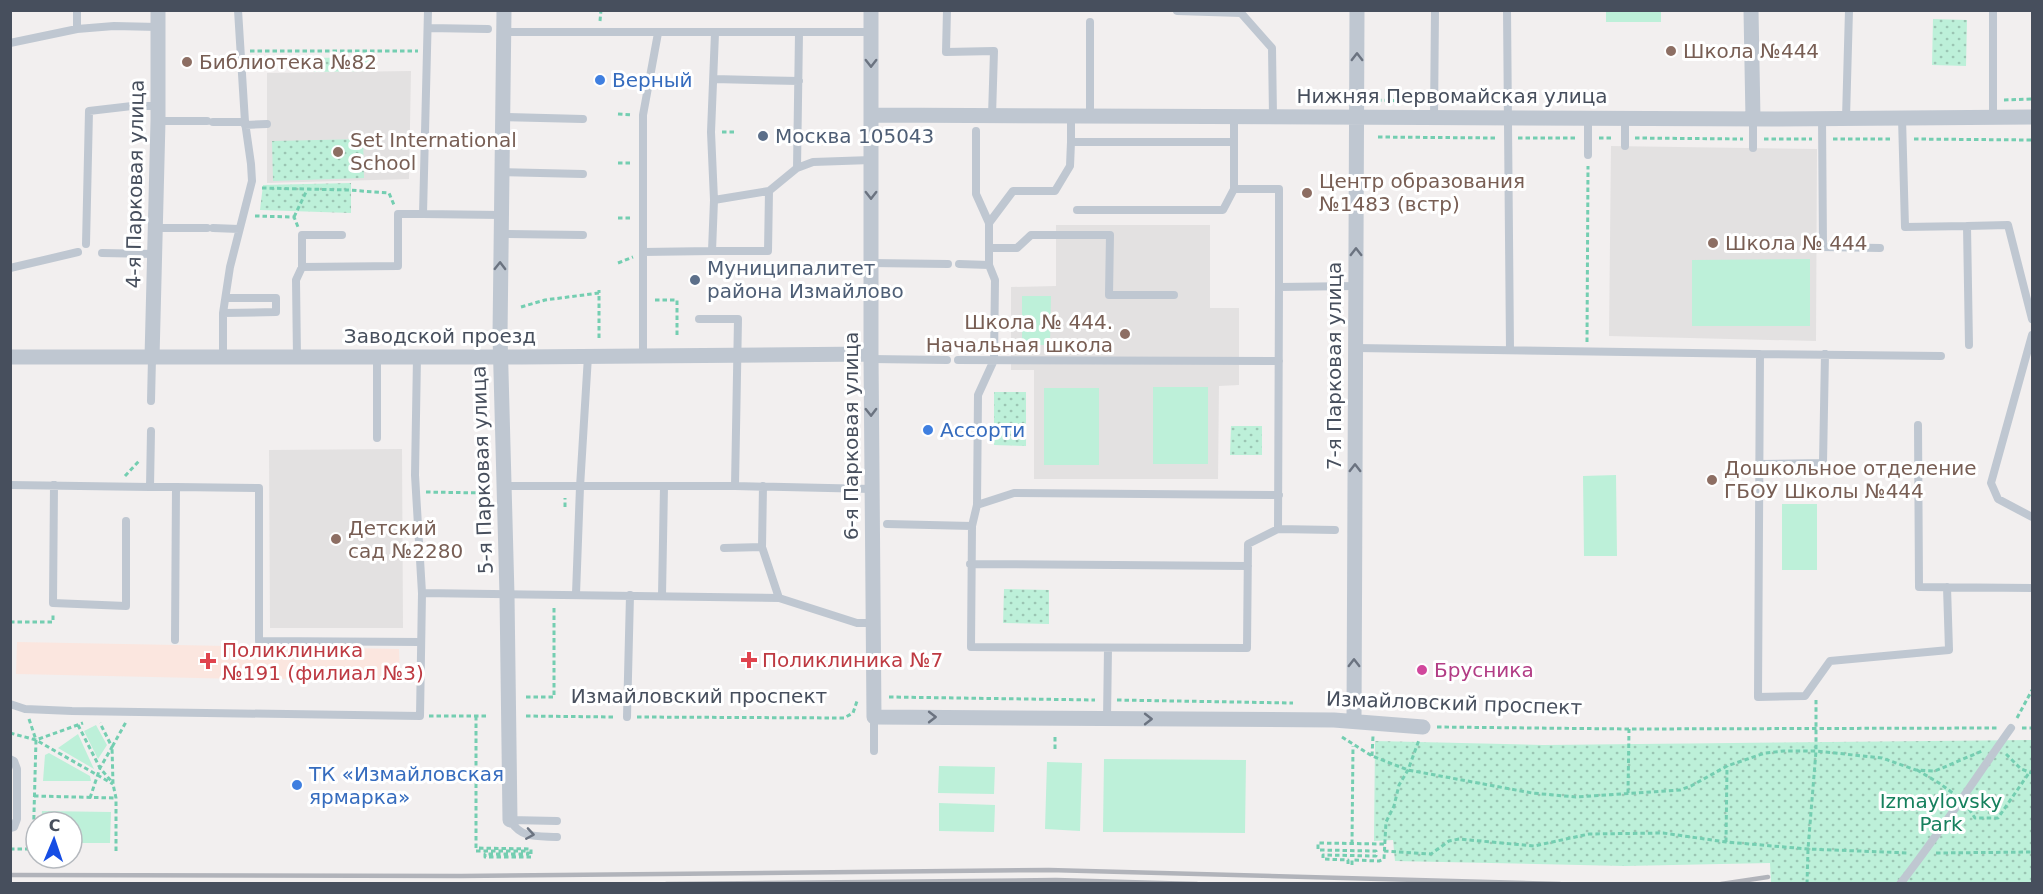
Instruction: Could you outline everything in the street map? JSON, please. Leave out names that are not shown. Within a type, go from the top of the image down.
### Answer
[{"type":"street","name":"4-я Парковая улица","points":[[152,358],[158,10]]},
{"type":"street","name":"5-я Парковая улица","points":[[504,10],[500,357],[507,595],[510,820]]},
{"type":"street","name":"6-я Парковая улица","points":[[871,10],[874,717]]},
{"type":"street","name":"7-я Парковая улица","points":[[1354,721],[1357,10]]},
{"type":"street","points":[[1751,10],[1753,119]]},
{"type":"street","name":"Нижняя Первомайская улица","points":[[871,115],[1753,119],[2032,117]]},
{"type":"street","name":"Заводской проезд","points":[[10,357],[871,356]]},
{"type":"street","name":"Измайловский проспект","points":[[874,717],[1354,721],[1423,727]]},
{"type":"lane","points":[[77,10],[77,29]]},
{"type":"lane","points":[[223,358],[223,313],[230,267],[251,185],[238,10]]},
{"type":"lane","points":[[423,214],[428,10]]},
{"type":"lane","points":[[947,10],[946,52],[994,51],[992,116]]},
{"type":"lane","points":[[1434,118],[1435,10]]},
{"type":"lane","points":[[1507,10],[1510,350]]},
{"type":"lane","points":[[1846,118],[1849,10]]},
{"type":"lane","points":[[1993,10],[1993,117]]},
{"type":"lane","points":[[1177,11],[1241,13],[1272,48],[1273,116]]},
{"type":"lane","points":[[1089,116],[1090,22]]},
{"type":"lane","points":[[10,43],[77,29],[114,26],[158,27]]},
{"type":"lane","points":[[428,28],[488,29]]},
{"type":"lane","points":[[504,32],[871,32]]},
{"type":"lane","points":[[644,356],[643,115],[658,33]]},
{"type":"lane","points":[[712,251],[714,200],[711,132],[715,33]]},
{"type":"lane","points":[[797,168],[799,33]]},
{"type":"lane","points":[[714,80],[799,81]]},
{"type":"lane","points":[[86,244],[89,111],[132,106],[158,114],[210,121],[267,124]]},
{"type":"lane","points":[[989,223],[1013,191],[1055,191],[1071,166],[1071,116]]},
{"type":"lane","points":[[1077,210],[1223,210],[1234,189],[1234,116]]},
{"type":"lane","points":[[503,117],[583,119]]},
{"type":"lane","points":[[1588,118],[1588,155]]},
{"type":"lane","points":[[1625,118],[1625,142]]},
{"type":"lane","points":[[1822,118],[1823,247],[1880,248]]},
{"type":"lane","points":[[1902,118],[1905,227],[2008,225],[2032,319]]},
{"type":"lane","points":[[1753,119],[1754,148]]},
{"type":"lane","points":[[976,131],[976,194],[989,223],[988,265],[995,280],[994,360],[978,395],[977,505],[972,526],[970,564],[971,647],[1246,648],[1248,544],[1278,529],[1335,530]]},
{"type":"lane","points":[[1071,142],[1234,142]]},
{"type":"lane","points":[[714,200],[769,191],[797,168],[813,162],[871,160]]},
{"type":"lane","points":[[502,172],[583,174]]},
{"type":"lane","points":[[1234,189],[1279,189],[1278,529]]},
{"type":"lane","points":[[643,252],[768,251],[769,191]]},
{"type":"lane","points":[[302,267],[398,266],[398,214],[501,214]]},
{"type":"lane","points":[[1967,226],[1969,345]]},
{"type":"lane","points":[[155,228],[239,229]]},
{"type":"lane","points":[[501,234],[584,235]]},
{"type":"lane","points":[[297,358],[296,280],[302,267],[302,235],[342,235]]},
{"type":"lane","points":[[989,248],[1017,248],[1031,235],[1110,236],[1109,295],[1174,296]]},
{"type":"lane","points":[[10,268],[78,252]]},
{"type":"lane","points":[[102,253],[155,254]]},
{"type":"lane","points":[[871,263],[948,264]]},
{"type":"lane","points":[[959,264],[988,265]]},
{"type":"lane","points":[[1279,287],[1356,286]]},
{"type":"lane","points":[[223,313],[276,312],[276,298],[226,298]]},
{"type":"lane","points":[[699,319],[738,319],[735,486]]},
{"type":"lane","points":[[2032,335],[1991,483],[1998,499],[2032,517]]},
{"type":"lane","points":[[1356,348],[1941,356]]},
{"type":"lane","points":[[1760,354],[1758,697],[1805,696],[1830,661],[1949,650],[1947,587]]},
{"type":"lane","points":[[1760,464],[1823,464],[1825,354]]},
{"type":"lane","points":[[576,594],[588,356]]},
{"type":"lane","points":[[871,356],[947,360]]},
{"type":"lane","points":[[377,357],[377,438]]},
{"type":"lane","points":[[10,704],[25,709],[132,713],[420,716],[422,593],[416,492],[417,357]]},
{"type":"lane","points":[[151,401],[152,358]]},
{"type":"lane","points":[[958,360],[1279,361]]},
{"type":"lane","points":[[1918,425],[1919,587],[2032,588]]},
{"type":"lane","points":[[150,487],[151,430]]},
{"type":"lane","points":[[10,485],[259,488],[260,641],[420,642]]},
{"type":"lane","points":[[54,485],[53,603],[126,606],[126,521]]},
{"type":"lane","points":[[504,486],[763,486],[872,489]]},
{"type":"lane","points":[[662,596],[664,486]]},
{"type":"lane","points":[[763,486],[762,547],[779,598]]},
{"type":"lane","points":[[175,640],[176,487]]},
{"type":"lane","points":[[547,487],[547,497]]},
{"type":"lane","points":[[977,505],[1014,494],[1279,495]]},
{"type":"lane","points":[[888,524],[972,526]]},
{"type":"lane","points":[[724,548],[762,547]]},
{"type":"lane","points":[[970,564],[1248,566]]},
{"type":"lane","points":[[422,593],[779,598],[857,623],[873,623]]},
{"type":"lane","points":[[627,717],[630,596]]},
{"type":"lane","points":[[1107,719],[1108,648]]},
{"type":"lane","points":[[874,717],[874,751]]},
{"type":"lane","points":[[1900,884],[1924,854],[2011,728]]},
{"type":"lane","points":[[10,759],[14,761],[17,769],[17,819],[14,827],[10,828]]},
{"type":"lane","points":[[557,821],[510,820],[514,828],[526,836],[557,837]]},
{"type":"path","points":[[240,51],[427,51]]},
{"type":"path","points":[[1377,137],[1588,138],[1625,142],[1753,139],[2032,140]]},
{"type":"path","points":[[1587,351],[1588,155]]},
{"type":"path","points":[[251,185],[265,189],[389,193],[398,214]]},
{"type":"path","points":[[302,235],[294,217],[307,190]]},
{"type":"path","points":[[244,216],[294,217]]},
{"type":"path","points":[[521,307],[545,300],[599,292],[599,338]]},
{"type":"path","points":[[643,300],[677,300],[677,337]]},
{"type":"path","points":[[115,486],[150,449]]},
{"type":"path","points":[[416,492],[484,493]]},
{"type":"path","points":[[526,697],[554,697],[554,594]]},
{"type":"path","points":[[10,622],[53,622],[53,603]]},
{"type":"path","points":[[1807,884],[1816,751],[1817,680]]},
{"type":"path","points":[[2011,728],[2032,690]]},
{"type":"path","name":"Измайловский проспект","points":[[526,716],[844,718],[853,713],[857,707],[858,696]]},
{"type":"path","points":[[10,849],[33,849],[36,740],[25,709]]},
{"type":"path","points":[[90,798],[100,768],[132,713]]},
{"type":"path","points":[[420,716],[487,716]]},
{"type":"path","points":[[476,716],[476,848],[476,851],[528,851],[528,854],[484,854],[484,857],[531,857],[531,849],[476,848]]},
{"type":"path","points":[[97,717],[112,747],[113,784],[116,798],[116,851]]},
{"type":"path","points":[[36,740],[87,721]]},
{"type":"path","points":[[78,725],[100,768],[113,784]]},
{"type":"path","points":[[1384,844],[1318,843],[1318,850],[1376,851],[1376,856],[1323,855],[1323,859],[1348,860],[1350,864],[1352,860],[1379,861],[1384,859],[1386,822],[1394,807],[1399,785],[1408,770],[1423,727]]},
{"type":"path","name":"Измайловский проспект","points":[[1423,727],[2032,728]]},
{"type":"path","points":[[1628,793],[1629,729]]},
{"type":"path","points":[[1335,732],[1353,746],[1408,770],[1532,793],[1576,797],[1680,790],[1727,766],[1765,753],[1816,751],[1882,758],[1916,770],[1935,771],[1979,750],[1995,751],[2008,754],[2021,769],[2031,773],[1998,818]]},
{"type":"path","points":[[10,733],[36,740],[113,784]]},
{"type":"path","points":[[1054,749],[1055,735]]},
{"type":"path","points":[[1352,843],[1353,746]]},
{"type":"path","points":[[1726,842],[1727,766]]},
{"type":"path","points":[[34,796],[116,798]]},
{"type":"path","points":[[1384,851],[1431,854],[1449,841],[1459,839],[1534,846],[1589,834],[1663,833],[1726,842],[1808,849],[1924,854],[2032,852]]},
{"type":"shaded area","name":"Set International School","points":[[411,71],[409,179],[267,183],[267,73]]},
{"type":"shaded area","name":"Школа № 444","points":[[1611,146],[1817,149],[1816,341],[1609,336]]},
{"type":"shaded area","name":"Школа № 444. Начальная школа","points":[[1056,225],[1210,225],[1210,308],[1239,308],[1239,385],[1219,386],[1218,479],[1034,479],[1034,370],[1011,370],[1011,287],[1056,286]]},
{"type":"shaded area","name":"Детский сад №2280","points":[[402,449],[403,628],[270,628],[269,450]]},
{"type":"shaded area","name":"Поликлиника №191 (филиал №3)","points":[[17,642],[399,649],[400,680],[16,674]]},
{"type":"green space","points":[[1606,11],[1661,11],[1661,22],[1606,22]]},
{"type":"green space","points":[[1933,19],[1967,20],[1966,66],[1932,65]]},
{"type":"green space","points":[[369,57],[369,71],[314,72],[314,58]]},
{"type":"green space","points":[[363,139],[364,178],[273,181],[272,141]]},
{"type":"green space","points":[[351,183],[351,213],[260,210],[263,185]]},
{"type":"green space","points":[[1810,259],[1810,326],[1692,326],[1692,260]]},
{"type":"green space","points":[[1022,296],[1051,296],[1050,345],[1022,345]]},
{"type":"green space","points":[[1153,387],[1208,387],[1208,464],[1153,464]]},
{"type":"green space","points":[[1044,388],[1099,388],[1099,465],[1044,465]]},
{"type":"green space","points":[[994,392],[1026,392],[1026,446],[994,445]]},
{"type":"green space","points":[[1231,426],[1262,426],[1262,455],[1230,455]]},
{"type":"green space","points":[[1616,475],[1617,556],[1584,556],[1583,476]]},
{"type":"green space","points":[[1782,504],[1817,504],[1817,570],[1782,570]]},
{"type":"green space","points":[[1004,589],[1049,590],[1049,624],[1003,623]]},
{"type":"green space","points":[[96,725],[107,745],[98,759],[84,731]]},
{"type":"green space","points":[[78,734],[94,769],[58,748]]},
{"type":"green space","name":"Izmaylovsky Park","points":[[2032,740],[2032,883],[1771,883],[1770,863],[1625,866],[1395,861],[1393,840],[1374,841],[1375,741],[1543,745]]},
{"type":"green space","points":[[49,753],[90,776],[91,781],[43,781],[45,755]]},
{"type":"green space","points":[[1104,759],[1246,760],[1245,833],[1103,832]]},
{"type":"green space","points":[[1047,762],[1082,763],[1080,831],[1045,829]]},
{"type":"green space","points":[[939,766],[995,767],[994,794],[938,793]]},
{"type":"green space","points":[[939,803],[995,805],[994,832],[939,831]]},
{"type":"green space","points":[[84,812],[111,812],[110,843],[84,843]]},
{"type":"railway","points":[[10,875],[461,876],[1049,870],[1560,884]]},
{"type":"railway","points":[[1721,884],[1768,877]]},
{"type":"railway","points":[[666,884],[1056,880],[1197,884]]},
{"type":"place","name":"Школа №444","points":[[1671,51]]},
{"type":"place","name":"Библиотека №82","points":[[187,62]]},
{"type":"place","name":"Верный","points":[[600,80]]},
{"type":"place","name":"Москва 105043","points":[[763,136]]},
{"type":"place","name":"Set International School","points":[[338,152]]},
{"type":"place","name":"Центр образования №1483 (встр)","points":[[1307,193]]},
{"type":"place","name":"Школа № 444","points":[[1713,243]]},
{"type":"place","name":"Муниципалитет района Измайлово","points":[[695,280]]},
{"type":"place","name":"Школа № 444. Начальная школа","points":[[1125,334]]},
{"type":"place","name":"Ассорти","points":[[928,430]]},
{"type":"place","name":"Дошкольное отделение ГБОУ Школы №444","points":[[1712,480]]},
{"type":"place","name":"Детский сад №2280","points":[[336,539]]},
{"type":"place","name":"Поликлиника №7","points":[[749,660]]},
{"type":"place","name":"Поликлиника №191 (филиал №3)","points":[[208,661]]},
{"type":"place","name":"Брусника","points":[[1422,670]]},
{"type":"place","name":"ТК «Измайловская ярмарка»","points":[[297,785]]}]
